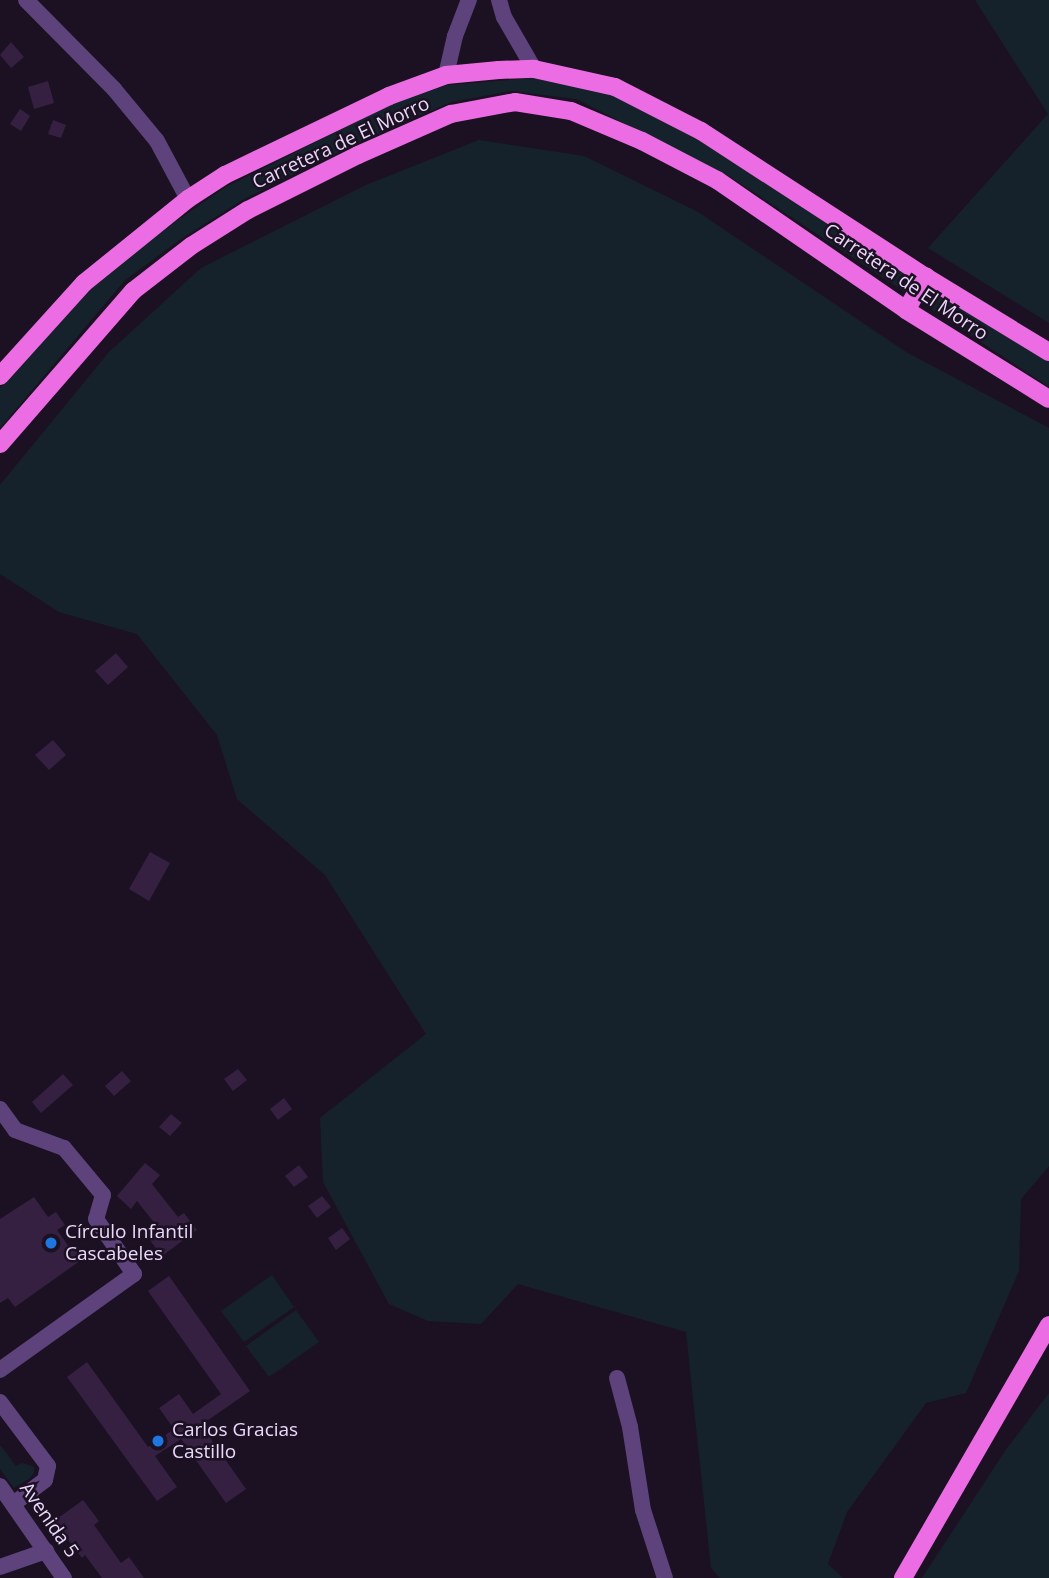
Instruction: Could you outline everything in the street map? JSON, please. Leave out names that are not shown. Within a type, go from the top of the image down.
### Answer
[{"type":"main road","name":"Carretera de El Morro","points":[[1,369],[84,283],[188,199],[282,146],[389,96],[446,75],[534,69],[615,87],[701,131],[926,277],[1049,352]]},
{"type":"main road","name":"Carretera de El Morro","points":[[0,444],[133,291],[191,246],[248,210],[358,155],[451,114],[515,102],[571,111],[642,141],[717,180],[906,310],[1049,399]]},
{"type":"main road","points":[[906,310],[926,277]]},
{"type":"main road","points":[[903,1578],[1049,1325]]},
{"type":"street","points":[[26,0],[114,89],[157,141],[188,199]]},
{"type":"street","points":[[446,75],[455,36],[470,0]]},
{"type":"street","points":[[499,0],[504,17],[534,69]]},
{"type":"street","points":[[0,1109],[15,1130],[64,1148],[103,1195],[96,1219],[134,1274],[0,1370]]},
{"type":"street","points":[[617,1378],[628,1416],[643,1510],[665,1578]]},
{"type":"street","points":[[0,1402],[48,1466],[44,1480],[13,1504]]},
{"type":"street","name":"Avenida 5","points":[[0,1486],[64,1578]]},
{"type":"street","points":[[0,1567],[46,1551]]},
{"type":"shaded area","points":[[975,0],[1049,0],[1049,323],[928,248],[1048,114]]},
{"type":"shaded area","points":[[533,78],[613,92],[701,138],[1049,360],[1049,387],[729,176],[576,99],[512,91],[451,102],[353,145],[244,199],[181,239],[125,280],[0,428],[0,388],[88,291],[131,253],[224,188],[398,101],[448,85]]},
{"type":"shaded area","points":[[479,140],[584,156],[698,212],[906,352],[1049,428],[1049,1166],[1021,1199],[1019,1271],[966,1393],[926,1403],[847,1512],[828,1564],[843,1578],[720,1578],[711,1568],[686,1332],[518,1284],[481,1324],[428,1321],[389,1304],[323,1182],[320,1118],[426,1034],[325,875],[237,799],[217,735],[137,634],[59,612],[0,574],[0,485],[109,352],[201,268],[366,185]]},
{"type":"shaded area","points":[[272,1275],[294,1307],[244,1342],[221,1311]]},
{"type":"shaded area","points":[[296,1310],[319,1342],[269,1377],[246,1346]]},
{"type":"shaded area","points":[[1049,1393],[1049,1578],[922,1578],[1005,1451]]},
{"type":"shaded area","points":[[0,1445],[16,1466],[22,1463],[34,1467],[34,1473],[29,1479],[14,1488],[0,1469]]},
{"type":"building","points":[[11,42],[24,57],[11,68],[0,55]]},
{"type":"building","points":[[48,81],[54,103],[34,109],[28,87]]},
{"type":"building","points":[[20,109],[30,116],[21,131],[10,124]]},
{"type":"building","points":[[53,120],[66,125],[61,138],[48,134]]},
{"type":"building","points":[[116,653],[128,667],[108,685],[95,671]]},
{"type":"building","points":[[53,740],[66,755],[49,770],[35,755]]},
{"type":"building","points":[[150,852],[170,863],[149,901],[129,889]]},
{"type":"building","points":[[238,1069],[247,1080],[233,1091],[224,1079]]},
{"type":"building","points":[[122,1071],[131,1081],[114,1096],[105,1086]]},
{"type":"building","points":[[63,1074],[73,1085],[41,1113],[32,1102]]},
{"type":"building","points":[[284,1098],[292,1109],[278,1120],[270,1109]]},
{"type":"building","points":[[171,1114],[182,1123],[170,1136],[159,1127]]},
{"type":"building","points":[[145,1163],[160,1175],[152,1184],[178,1217],[184,1213],[197,1230],[162,1256],[149,1239],[160,1230],[137,1201],[131,1209],[117,1196]]},
{"type":"building","points":[[299,1165],[308,1177],[294,1187],[285,1176]]},
{"type":"building","points":[[322,1196],[331,1207],[317,1218],[308,1206]]},
{"type":"building","points":[[34,1197],[48,1217],[56,1212],[65,1225],[57,1230],[72,1251],[76,1247],[84,1258],[15,1307],[8,1298],[0,1303],[0,1219]]},
{"type":"building","points":[[342,1228],[350,1239],[336,1250],[328,1238]]},
{"type":"building","points":[[169,1276],[250,1391],[201,1425],[246,1489],[226,1503],[181,1439],[155,1456],[177,1487],[157,1501],[67,1377],[87,1362],[148,1447],[174,1429],[159,1408],[179,1394],[193,1414],[221,1394],[148,1291]]},
{"type":"building","points":[[83,1500],[99,1521],[94,1525],[121,1563],[129,1557],[144,1578],[102,1578],[85,1555],[82,1558],[54,1521]]},
{"type":"place","name":"Círculo Infantil Cascabeles","points":[[51,1243]]},
{"type":"place","name":"Carlos Gracias Castillo","points":[[158,1441]]}]
